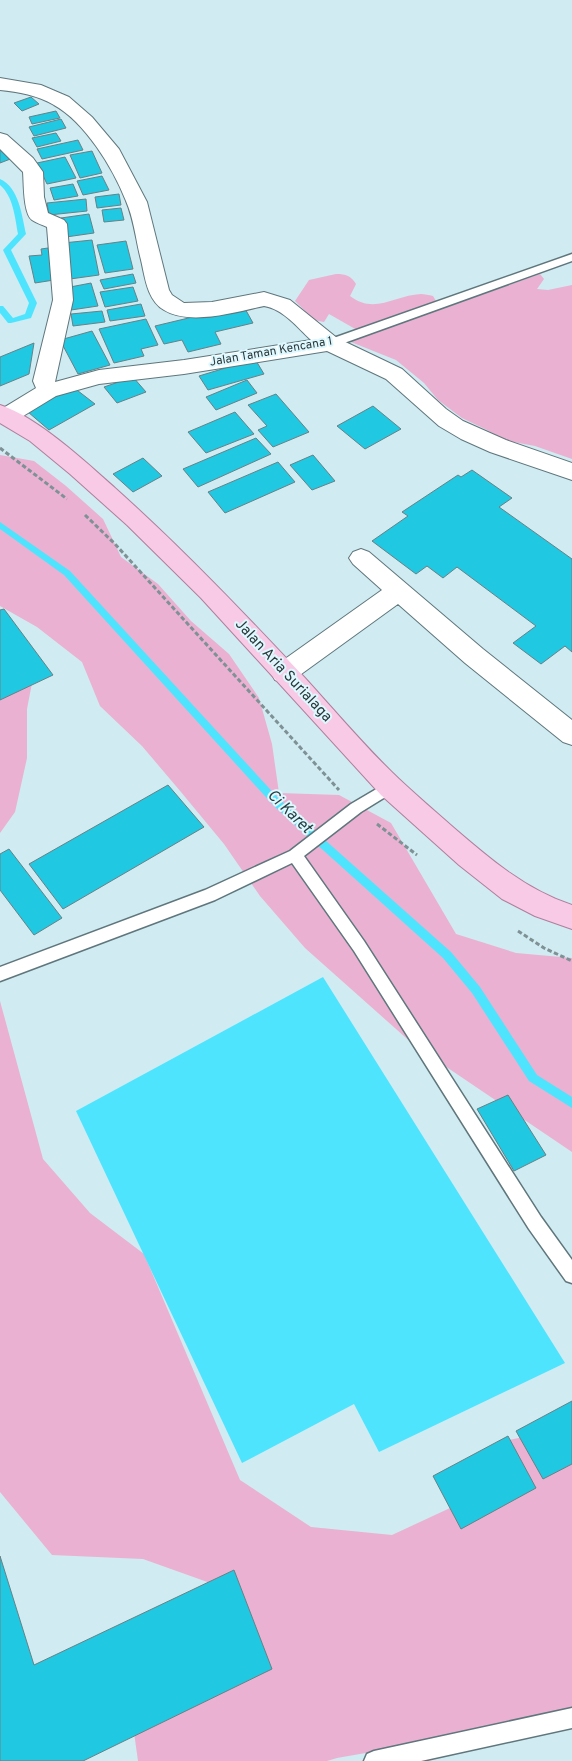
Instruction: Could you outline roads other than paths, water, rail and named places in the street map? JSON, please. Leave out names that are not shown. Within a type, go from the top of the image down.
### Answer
[{"type":"main road","name":"Jalan Aria Surialaga","points":[[4,414],[38,436],[136,519],[210,592],[390,787],[469,857],[512,891],[545,908],[572,917]]},
{"type":"street","points":[[0,84],[34,89],[62,101],[85,121],[112,153],[136,202],[158,290],[164,302],[178,309],[200,310],[264,299],[274,300],[290,309],[329,344],[395,375],[413,389],[429,407],[455,426],[489,442],[572,472]]},
{"type":"street","points":[[0,139],[26,162],[33,172],[34,197],[39,216],[56,224],[63,300],[44,381],[48,391]]},
{"type":"street","name":"Jalan Taman Kencana 1","points":[[4,414],[48,391],[99,376],[184,367],[329,344]]},
{"type":"street","points":[[361,558],[474,656],[572,735]]},
{"type":"street","points":[[284,673],[399,591]]},
{"type":"lane","name":"Jalan Taman Kencana 1","points":[[329,344],[572,257]]},
{"type":"lane","points":[[0,974],[210,896],[301,851],[356,808],[390,787]]},
{"type":"lane","points":[[301,851],[535,1223],[572,1275]]},
{"type":"lane","points":[[374,1761],[572,1718]]},
{"type":"water","points":[[323,977],[565,1363],[379,1452],[354,1404],[242,1463],[76,1111]]},
{"type":"waterway","name":"Ci Karet","points":[[0,181],[5,185],[12,197],[22,234],[7,250],[33,303],[28,316],[11,321],[0,308]]},
{"type":"waterway","name":"Ci Karet","points":[[0,525],[67,573],[277,803],[447,955],[476,990],[533,1078],[572,1103]]}]
